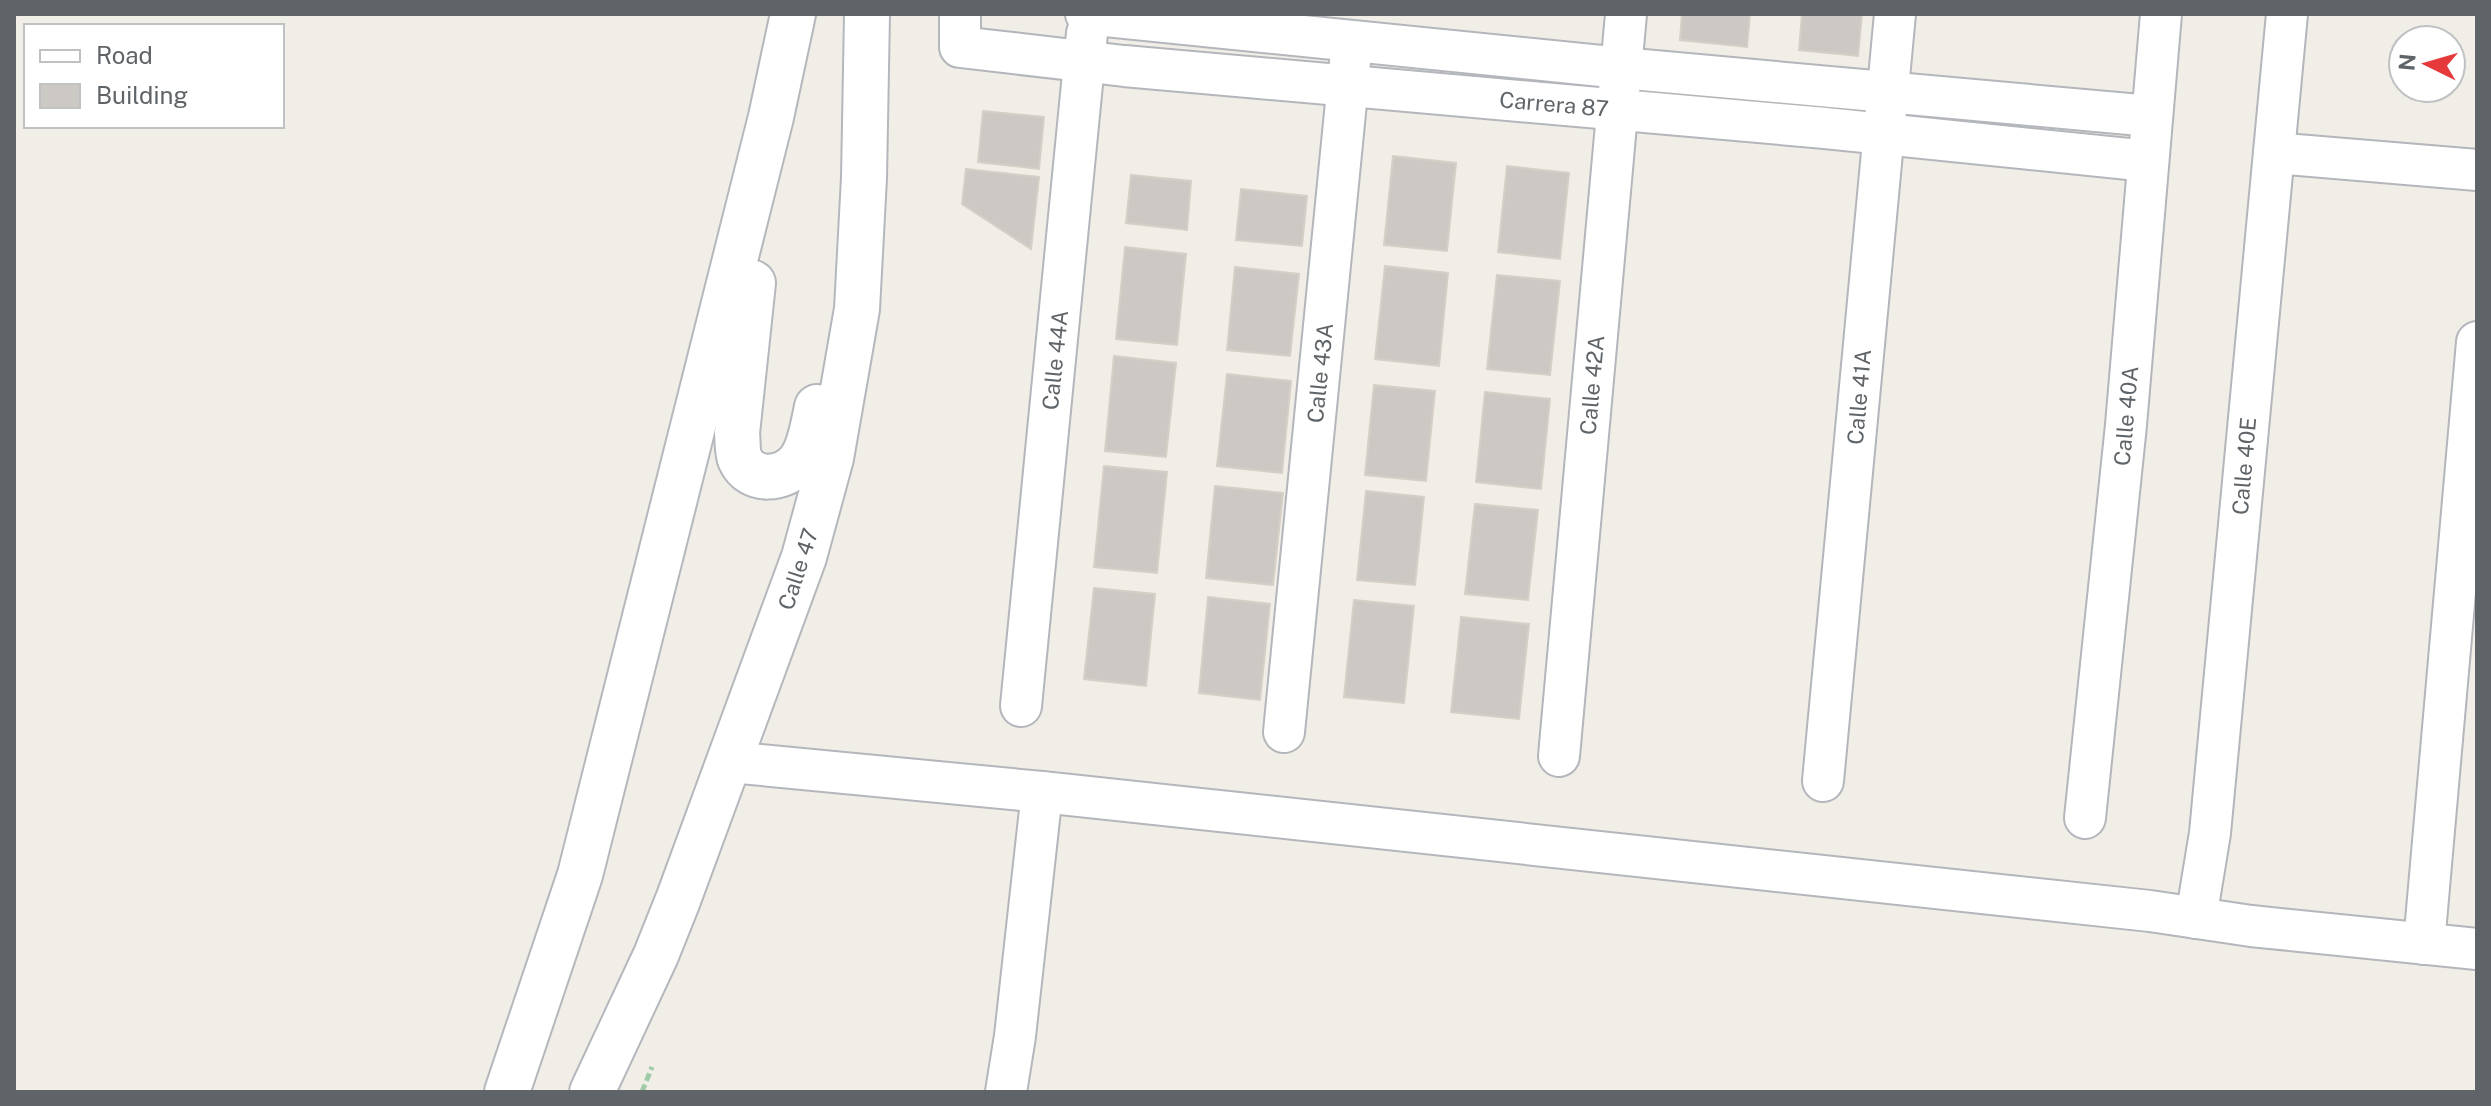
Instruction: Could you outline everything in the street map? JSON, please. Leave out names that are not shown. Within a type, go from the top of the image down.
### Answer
[{"type":"main road","points":[[507,1092],[580,875],[771,117],[793,14]]},
{"type":"main road","name":"Calle 47","points":[[592,1092],[656,955],[730,762],[804,557],[831,458],[857,309],[864,178],[867,14]]},
{"type":"main road","points":[[771,117],[737,433],[739,458],[746,469],[765,478],[785,475],[801,461],[811,433],[864,178]]},
{"type":"street","name":"Carrera 87","points":[[1088,14],[1354,28],[1621,68],[2151,116]]},
{"type":"street","name":"Calle 44A","points":[[1021,706],[1088,14]]},
{"type":"street","name":"Calle 42A","points":[[1559,756],[1626,14]]},
{"type":"street","name":"Calle 41A","points":[[1823,781],[1895,14]]},
{"type":"street","name":"Calle 40A","points":[[2085,818],[2126,425],[2161,14]]},
{"type":"street","name":"Calle 40E","points":[[2196,918],[2210,833],[2287,14]]},
{"type":"street","name":"Calle 43A","points":[[1284,732],[1354,28]]},
{"type":"street","name":"Carrera 87","points":[[960,31],[1085,61],[2148,161]]},
{"type":"street","points":[[2274,153],[2477,170]]},
{"type":"street","points":[[2424,944],[2477,342]]},
{"type":"street","points":[[730,762],[1042,792],[2134,909],[2251,926],[2477,949]]},
{"type":"street","points":[[1006,1092],[1042,792]]},
{"type":"building","points":[[1682,14],[1750,14],[1747,47],[1680,40]]},
{"type":"building","points":[[1802,14],[1862,14],[1858,56],[1799,50]]},
{"type":"building","points":[[983,111],[1044,117],[1039,169],[978,162]]},
{"type":"building","points":[[1393,156],[1456,163],[1447,251],[1384,245]]},
{"type":"building","points":[[1507,166],[1569,173],[1560,259],[1498,252]]},
{"type":"building","points":[[966,169],[1039,177],[1031,249],[962,204]]},
{"type":"building","points":[[1131,175],[1191,181],[1187,230],[1126,223]]},
{"type":"building","points":[[1241,189],[1307,196],[1302,246],[1236,240]]},
{"type":"building","points":[[1125,247],[1186,254],[1177,345],[1116,339]]},
{"type":"building","points":[[1385,266],[1448,273],[1439,366],[1375,359]]},
{"type":"building","points":[[1235,267],[1299,274],[1290,356],[1227,350]]},
{"type":"building","points":[[1497,275],[1560,281],[1550,375],[1487,369]]},
{"type":"building","points":[[1114,356],[1176,363],[1166,457],[1105,451]]},
{"type":"building","points":[[1227,374],[1291,381],[1282,473],[1217,466]]},
{"type":"building","points":[[1374,385],[1435,391],[1426,481],[1365,475]]},
{"type":"building","points":[[1485,392],[1550,399],[1541,489],[1476,482]]},
{"type":"building","points":[[1104,466],[1167,472],[1157,573],[1094,567]]},
{"type":"building","points":[[1215,486],[1283,493],[1273,585],[1206,578]]},
{"type":"building","points":[[1366,491],[1424,497],[1415,585],[1357,580]]},
{"type":"building","points":[[1475,504],[1538,510],[1528,600],[1465,594]]},
{"type":"building","points":[[1094,588],[1155,594],[1146,686],[1084,679]]},
{"type":"building","points":[[1208,597],[1270,604],[1260,700],[1199,693]]},
{"type":"building","points":[[1354,600],[1414,606],[1404,703],[1344,697]]},
{"type":"building","points":[[1461,617],[1529,624],[1519,719],[1451,712]]}]
